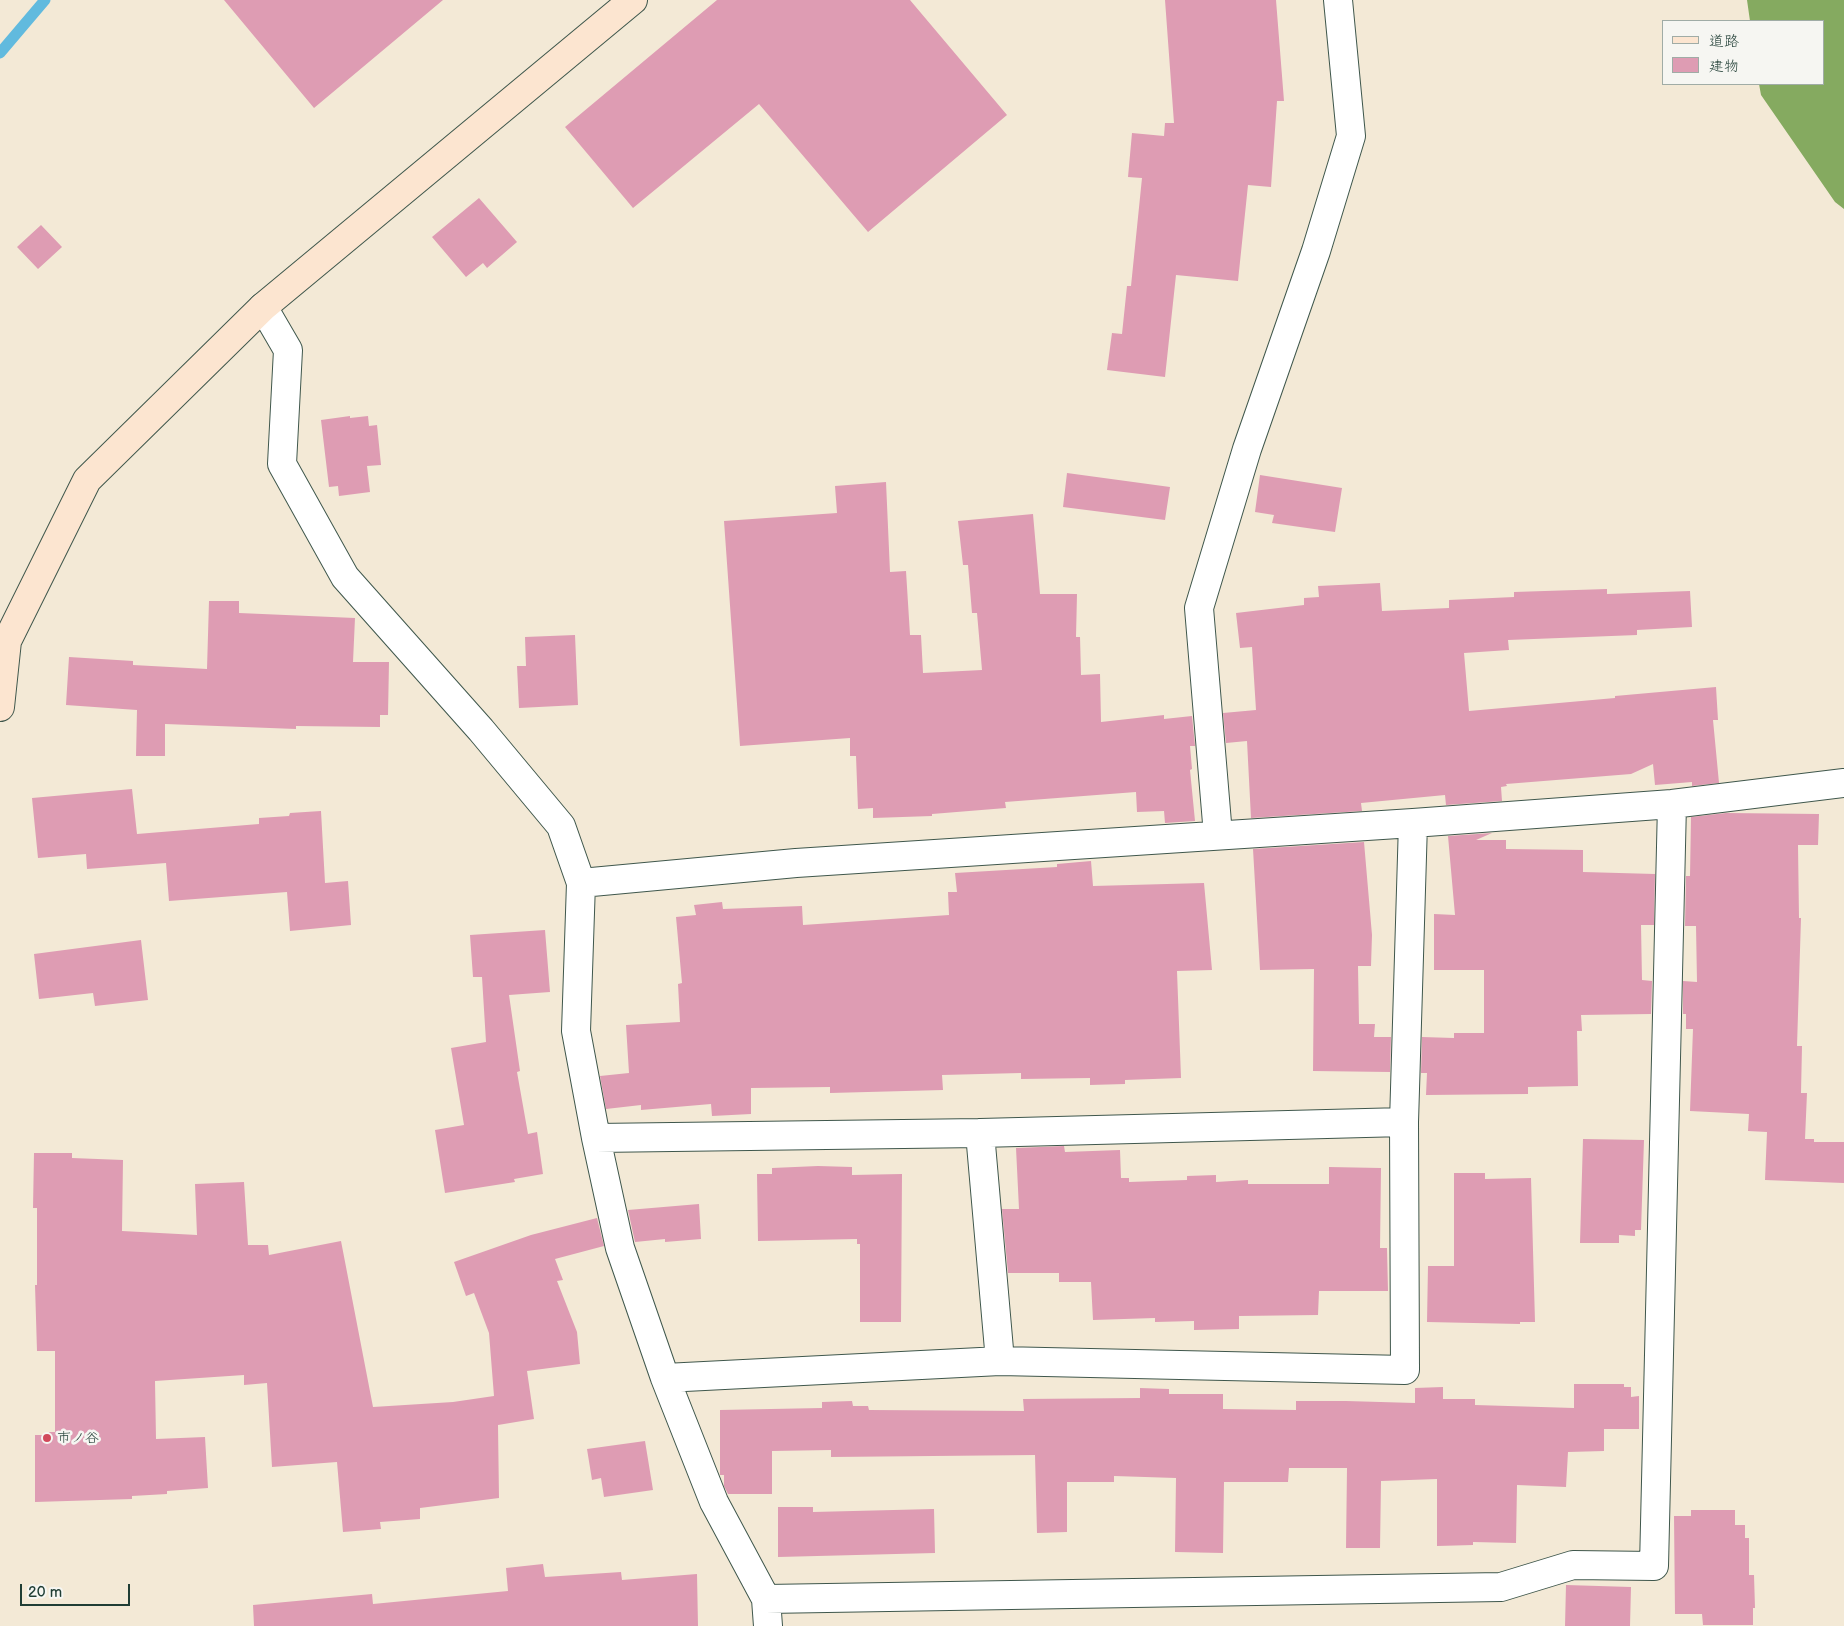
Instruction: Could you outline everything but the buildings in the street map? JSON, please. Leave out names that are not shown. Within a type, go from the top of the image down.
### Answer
[{"type":"street","points":[[0,707],[7,641],[87,480],[263,307],[633,0]]},
{"type":"street","points":[[1218,835],[1199,608],[1247,449],[1316,251],[1351,136],[1338,0]]},
{"type":"street","points":[[263,307],[288,350],[282,464],[345,577],[481,730],[561,826],[581,883],[576,1031],[596,1138],[620,1248],[665,1378],[714,1502],[766,1599],[768,1626]]},
{"type":"street","points":[[581,883],[796,863],[1413,823],[1672,804],[1844,783]]},
{"type":"street","points":[[766,1599],[1501,1587],[1573,1565],[1654,1566],[1672,804]]},
{"type":"street","points":[[665,1378],[1000,1361],[1405,1370],[1404,1122],[1413,823]]},
{"type":"street","points":[[596,1138],[980,1133],[1404,1122]]},
{"type":"street","points":[[980,1133],[1000,1361]]},
{"type":"green space","points":[[1747,0],[1844,0],[1844,209],[1835,202],[1761,95],[1759,85],[1824,85],[1824,20],[1750,20]]},
{"type":"waterway","points":[[0,53],[45,0]]},
{"type":"place","name":"市ノ谷","points":[[47,1438]]}]
